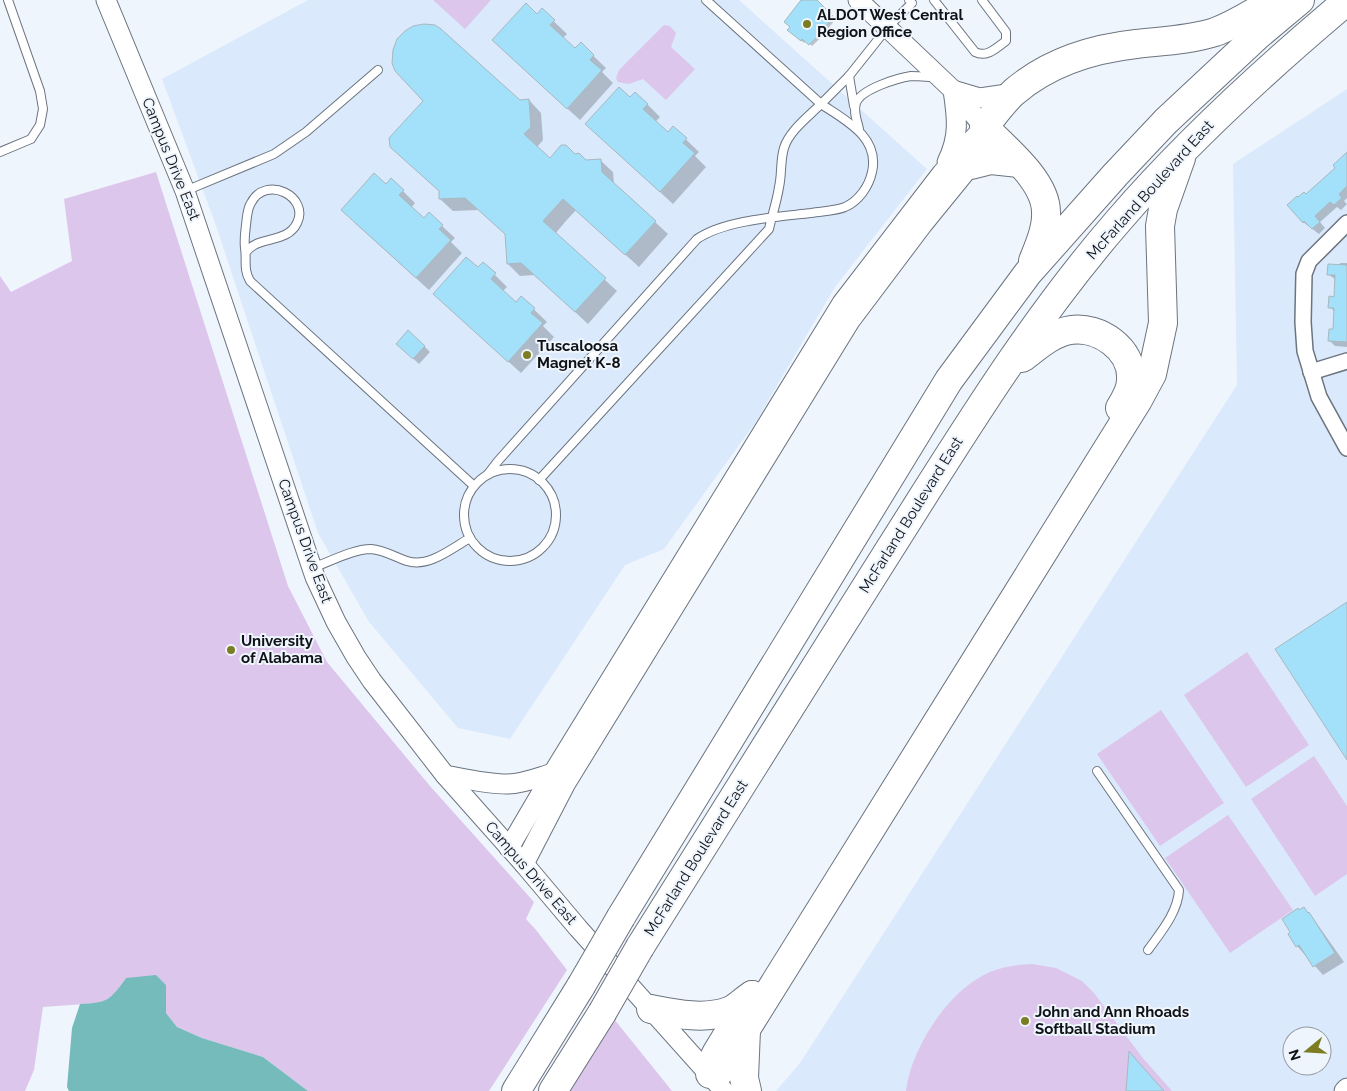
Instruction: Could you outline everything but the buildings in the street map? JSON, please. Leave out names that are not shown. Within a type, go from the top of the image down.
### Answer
[{"type":"highway","points":[[1028,274],[1041,243],[1046,213],[1043,195],[1035,180],[984,126],[1014,93],[1040,74],[1069,58],[1116,46],[1214,32],[1244,19],[1276,0]]},
{"type":"highway","points":[[516,1091],[949,380],[1028,274],[1116,174],[1166,121],[1250,43],[1300,0]]},
{"type":"highway","name":"McFarland Boulevard East","points":[[553,1091],[602,1013],[640,947],[974,416],[1055,298],[1118,221],[1185,148],[1262,74],[1347,1]]},
{"type":"highway","points":[[716,1085],[720,1070],[1138,400],[1152,374],[1163,323],[1160,226],[1163,209],[1185,148]]},
{"type":"highway","points":[[971,165],[991,160],[1019,163]]},
{"type":"highway","points":[[716,1085],[712,1062],[717,1052],[1126,399],[1131,380],[1128,362],[1117,345],[1105,337],[1088,330],[1072,330],[1056,334],[1003,373]]},
{"type":"highway","points":[[651,1009],[677,1015],[709,1015],[730,1010],[752,995]]},
{"type":"highway","points":[[746,1028],[744,1078],[747,1091]]},
{"type":"street","name":"Campus Drive East","points":[[106,0],[185,190],[312,568],[336,622],[372,681],[445,775],[716,1085]]},
{"type":"street","points":[[524,864],[566,783],[850,321],[923,224],[971,165],[986,140],[984,126],[953,90],[858,0]]},
{"type":"street","points":[[953,90],[980,98],[1014,93]]},
{"type":"street","points":[[942,173],[952,152],[956,136],[957,118],[953,90]]},
{"type":"street","points":[[509,848],[553,773],[842,303],[942,173],[984,126]]},
{"type":"street","points":[[1347,223],[1309,262],[1304,274],[1303,322],[1305,351],[1319,397],[1347,448]]},
{"type":"street","points":[[1311,372],[1347,361]]},
{"type":"street","points":[[445,775],[486,783],[509,784],[553,773]]},
{"type":"street","points":[[1344,1091],[1347,1088]]},
{"type":"lane","points":[[0,152],[31,139],[40,125],[43,109],[40,91],[8,0]]},
{"type":"lane","points":[[706,0],[821,104],[859,129]]},
{"type":"lane","points":[[934,0],[975,52],[981,55],[989,53],[1006,41],[1006,32],[982,0]]},
{"type":"lane","points":[[539,480],[769,229],[779,188],[784,148],[792,133],[849,76],[888,27],[913,1]]},
{"type":"lane","points":[[185,190],[274,154],[306,132],[378,70]]},
{"type":"lane","points":[[488,474],[502,469],[517,469],[531,474],[539,480],[551,495],[556,510],[555,526],[548,540],[538,551],[524,559],[509,561],[494,558],[480,550],[470,538],[465,524],[464,510],[468,495],[474,486],[488,474],[696,239],[708,232],[772,218],[844,207],[859,197],[870,180],[873,164],[870,146],[859,129],[849,76]]},
{"type":"lane","points":[[855,111],[857,100],[867,92],[893,80],[911,76],[939,77]]},
{"type":"lane","points":[[246,252],[252,245],[282,237],[293,230],[299,218],[299,210],[289,194],[282,190],[273,189],[258,195],[252,201],[244,241],[246,252],[244,261],[246,273],[250,281],[474,486]]},
{"type":"lane","points":[[312,568],[358,551],[369,549],[382,550],[409,562],[419,563],[431,560],[470,538]]},
{"type":"lane","points":[[1097,771],[1179,890],[1178,900],[1167,924],[1148,950]]},
{"type":"shaded area","name":"Tuscaloosa Magnet K-8","points":[[308,0],[739,0],[927,169],[835,287],[755,423],[664,549],[625,565],[510,739],[458,728],[369,622],[318,533],[215,223],[162,79]]},
{"type":"shaded area","points":[[433,0],[491,0],[465,29]]},
{"type":"shaded area","points":[[664,25],[670,26],[676,33],[671,47],[695,69],[666,100],[643,79],[629,84],[618,82],[616,78],[619,70]]},
{"type":"shaded area","points":[[1347,89],[1347,1091],[776,1091],[800,1063],[1237,385],[1233,164]]},
{"type":"shaded area","name":"University of Alabama","points":[[156,172],[288,586],[327,662],[430,786],[534,902],[526,919],[567,970],[489,1091],[308,1091],[263,1057],[202,1038],[177,1027],[166,1013],[166,985],[126,978],[112,997],[99,1003],[43,1007],[34,1070],[25,1091],[0,1091],[0,276],[11,292],[72,261],[64,199]]},
{"type":"shaded area","points":[[1247,652],[1309,745],[1246,787],[1184,695]]},
{"type":"shaded area","points":[[1161,710],[1224,803],[1160,846],[1097,754]]},
{"type":"shaded area","points":[[1314,756],[1347,806],[1347,874],[1315,896],[1251,799]]},
{"type":"shaded area","points":[[1228,815],[1293,910],[1230,953],[1165,858]]},
{"type":"shaded area","name":"John and Ann Rhoads Softball Stadium","points":[[1032,964],[1056,968],[1082,981],[1094,993],[1142,1057],[1172,1091],[906,1091],[909,1074],[924,1039],[934,1022],[960,992],[975,980],[995,970]]},
{"type":"shaded area","points":[[614,1019],[672,1091],[568,1091]]},
{"type":"water","points":[[156,975],[166,985],[166,1013],[177,1027],[202,1038],[263,1057],[308,1091],[69,1091],[67,1087],[72,1028],[80,1004],[97,1003],[108,999],[126,978]]},
{"type":"place","name":"ALDOT West Central Region Office","points":[[807,24]]},
{"type":"place","name":"Tuscaloosa Magnet K-8","points":[[527,355]]},
{"type":"place","name":"University of Alabama","points":[[231,650]]},
{"type":"place","name":"John and Ann Rhoads Softball Stadium","points":[[1025,1021]]}]
